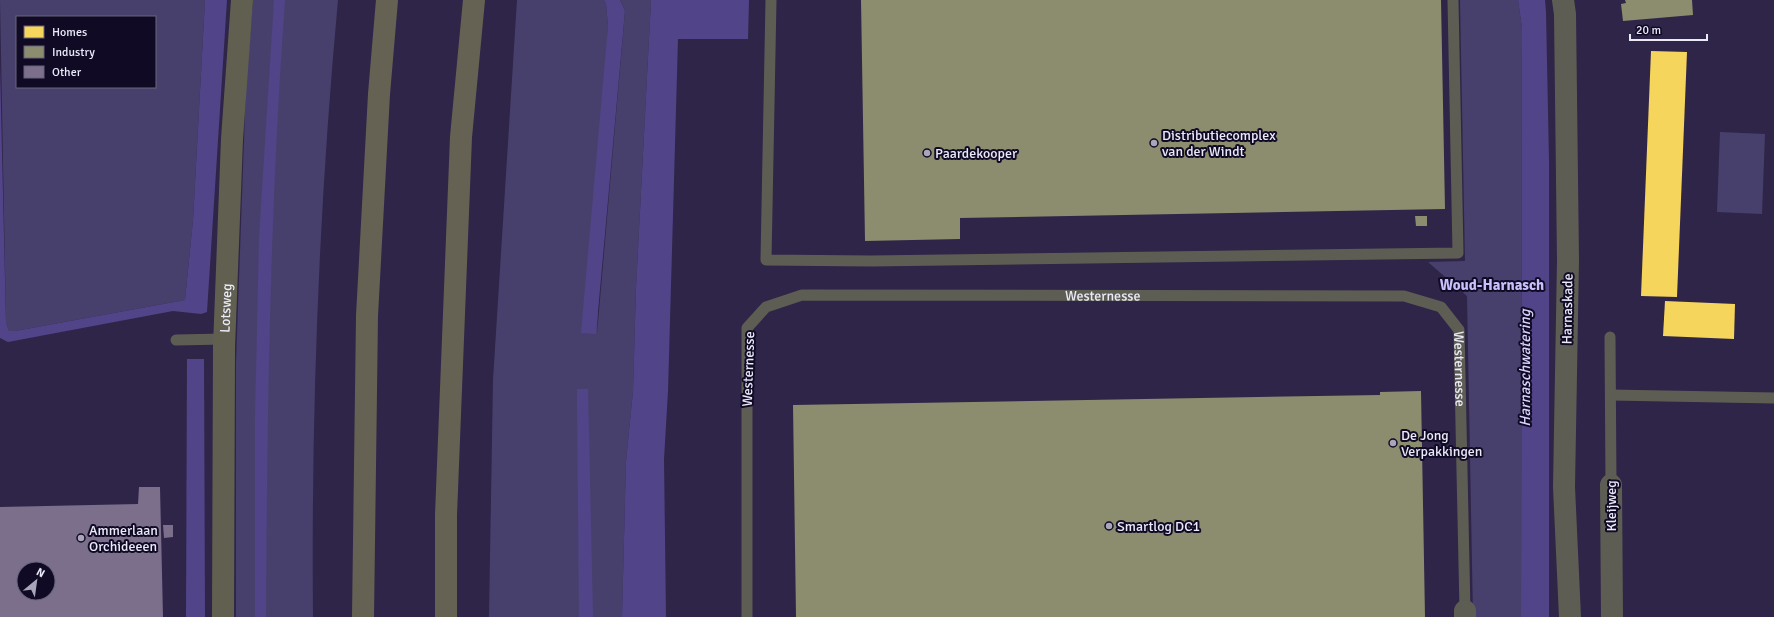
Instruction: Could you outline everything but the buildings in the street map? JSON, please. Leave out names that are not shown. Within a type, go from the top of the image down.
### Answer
[{"type":"highway","points":[[363,617],[367,316],[379,94],[387,0]]},
{"type":"highway","points":[[446,617],[446,515],[460,137],[474,0]]},
{"type":"street","name":"Lotsweg","points":[[223,617],[224,339],[232,139],[242,0]]},
{"type":"street","name":"Harnaskade","points":[[1563,0],[1565,14],[1568,260],[1564,487],[1570,617]]},
{"type":"street","name":"Kleijweg","points":[[1611,485],[1612,617]]},
{"type":"lane","points":[[771,0],[766,260],[871,261],[1458,253],[1453,0]]},
{"type":"lane","name":"Westernesse","points":[[746,617],[746,328],[766,307],[802,295],[1404,296],[1441,307],[1459,330],[1465,614]]},
{"type":"lane","name":"Kleijweg","points":[[1610,337],[1611,485]]},
{"type":"lane","points":[[176,340],[224,339]]},
{"type":"lane","points":[[1611,395],[1774,398]]},
{"type":"shaded area","points":[[0,0],[205,0],[193,220],[185,300],[9,331],[6,322]]},
{"type":"shaded area","points":[[253,0],[338,0],[331,77],[321,231],[313,463],[313,617],[236,617],[236,363],[246,85]]},
{"type":"shaded area","points":[[517,0],[604,0],[606,4],[608,26],[597,334],[625,11],[620,0],[651,0],[636,288],[633,391],[626,461],[622,617],[489,617],[493,380]]},
{"type":"shaded area","points":[[1460,0],[1518,0],[1522,28],[1521,617],[1473,617],[1467,296],[1428,262],[1465,261]]},
{"type":"shaded area","points":[[1720,132],[1765,134],[1762,214],[1717,212]]},
{"type":"water","points":[[205,0],[227,0],[207,312],[201,314],[173,311],[8,342],[0,338],[0,66],[6,322],[9,331],[185,300],[193,220]]},
{"type":"water","points":[[274,0],[285,0],[276,154],[270,308],[266,617],[255,617],[255,418],[259,238]]},
{"type":"water","points":[[604,0],[620,0],[625,11],[596,334],[581,333],[608,26],[606,4]]},
{"type":"water","points":[[651,0],[749,0],[748,39],[678,39],[668,391],[664,459],[666,617],[622,617],[626,461],[633,391],[636,288]]},
{"type":"water","name":"Harnaschwatering","points":[[1518,0],[1545,0],[1546,12],[1549,161],[1549,617],[1521,617],[1522,28]]},
{"type":"water","points":[[187,359],[204,359],[205,617],[186,617]]},
{"type":"water","points":[[577,389],[588,389],[593,617],[579,617]]},
{"type":"place","name":"Distributiecomplex van der Windt","points":[[1154,143]]},
{"type":"place","name":"Paardekooper","points":[[927,153]]},
{"type":"place","name":"De Jong Verpakkingen","points":[[1393,443]]},
{"type":"place","name":"Smartlog DC1","points":[[1109,526]]},
{"type":"place","name":"Ammerlaan Orchideeen","points":[[81,538]]},
{"type":"district","name":"Woud-Harnasch","points":[[1492,285]]}]
